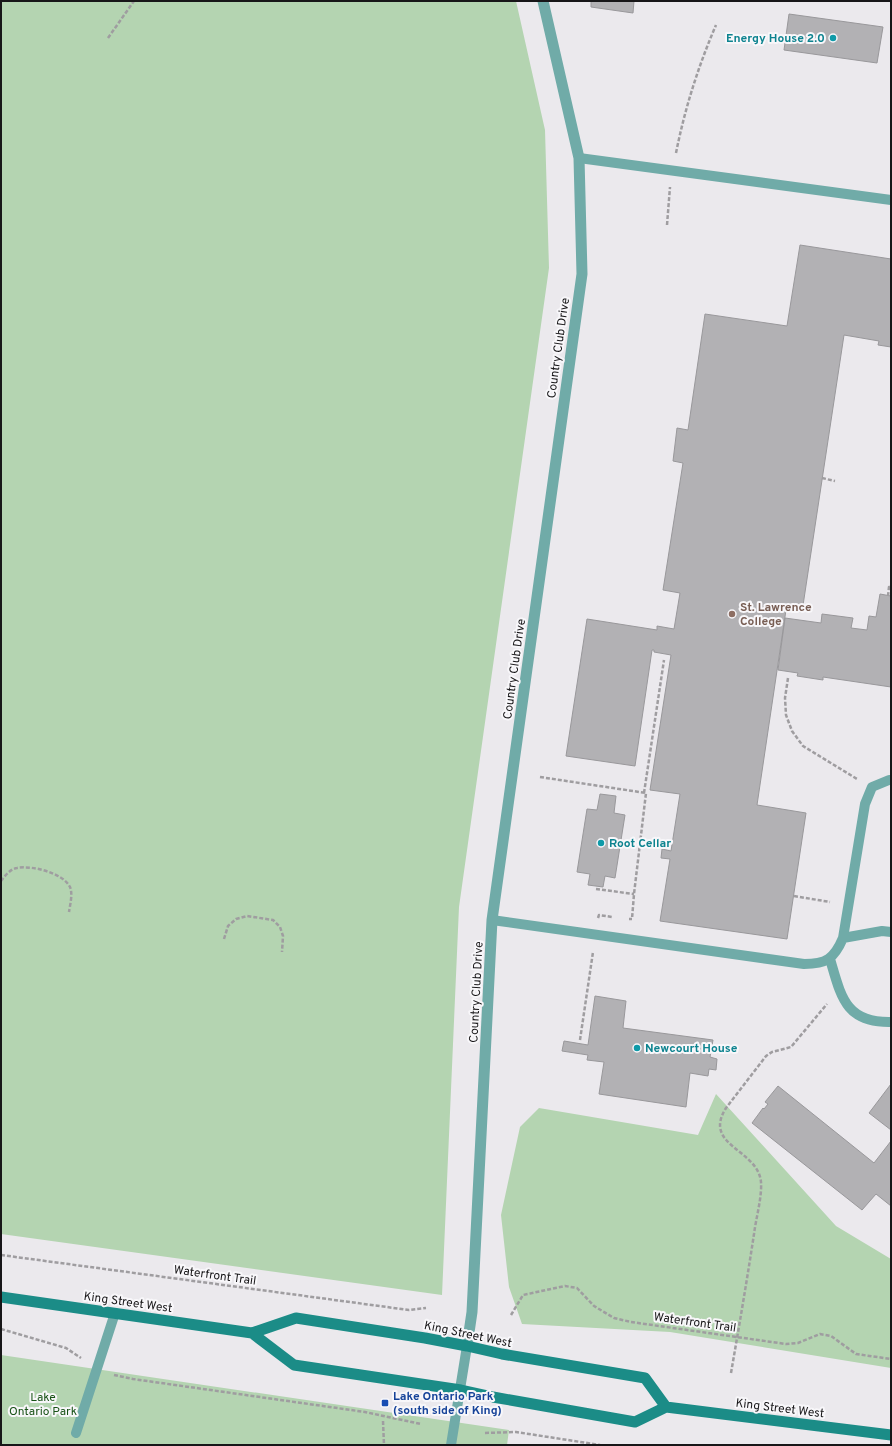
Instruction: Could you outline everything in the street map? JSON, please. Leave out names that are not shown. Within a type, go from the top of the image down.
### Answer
[{"type":"main road","name":"King Street West","points":[[1,1297],[252,1333],[296,1318],[425,1338],[502,1354],[645,1378],[666,1406]]},
{"type":"main road","name":"King Street West","points":[[252,1333],[294,1365],[461,1390],[635,1422],[666,1406],[891,1435]]},
{"type":"street","name":"Country Club Drive","points":[[467,1346],[472,1312],[492,920],[582,274],[578,158],[543,1]]},
{"type":"lane","points":[[578,158],[891,200]]},
{"type":"lane","points":[[492,920],[804,964],[817,964],[830,959],[838,950],[843,938],[866,804],[872,787],[891,780]]},
{"type":"lane","points":[[843,938],[882,931],[891,932]]},
{"type":"lane","points":[[830,959],[842,998],[851,1010],[863,1018],[877,1022],[891,1022]]},
{"type":"lane","points":[[76,1433],[115,1313]]},
{"type":"lane","points":[[451,1445],[467,1346]]},
{"type":"path","points":[[108,38],[134,1]]},
{"type":"path","points":[[667,225],[673,171],[682,126],[692,88],[704,53],[716,25]]},
{"type":"path","points":[[822,478],[835,481]]},
{"type":"path","points":[[888,596],[889,587],[891,587]]},
{"type":"path","points":[[625,918],[632,920],[646,793],[644,792],[664,660]]},
{"type":"path","points":[[788,678],[785,698],[786,715],[792,731],[803,746],[872,787]]},
{"type":"path","points":[[540,777],[644,792]]},
{"type":"path","points":[[1,881],[6,874],[16,868],[35,867],[51,873],[65,880],[71,889],[69,912]]},
{"type":"path","points":[[596,889],[634,894]]},
{"type":"path","points":[[794,896],[849,906]]},
{"type":"path","points":[[580,1040],[599,915],[619,918]]},
{"type":"path","points":[[224,939],[228,926],[236,919],[247,916],[273,920],[280,927],[283,936],[282,952]]},
{"type":"path","points":[[731,1373],[761,1184],[756,1168],[725,1138],[720,1131],[719,1123],[726,1108],[766,1056],[772,1052],[790,1047],[830,1000]]},
{"type":"path","name":"Waterfront Trail","points":[[1,1255],[408,1310],[426,1308]]},
{"type":"path","name":"Waterfront Trail","points":[[511,1315],[523,1295],[565,1286],[577,1288],[594,1306],[614,1318],[631,1322],[786,1344],[798,1343],[820,1334],[831,1336],[856,1354],[891,1359]]},
{"type":"path","points":[[1,1329],[66,1348],[96,1371],[133,1379],[365,1412],[421,1424]]},
{"type":"path","points":[[383,1421],[384,1445]]},
{"type":"path","points":[[485,1433],[516,1432],[600,1445]]},
{"type":"green space","points":[[1,1],[516,1],[545,130],[549,268],[459,907],[442,1295],[1,1234]]},
{"type":"green space","points":[[716,1094],[836,1226],[891,1259],[891,1368],[670,1332],[522,1324],[509,1287],[501,1215],[520,1127],[539,1108],[698,1135]]},
{"type":"green space","name":"Lake Ontario Park","points":[[1,1355],[509,1430],[507,1445],[1,1445]]},
{"type":"building","points":[[591,1],[634,1],[633,13],[591,7]]},
{"type":"building","name":"Energy House 2.0","points":[[789,14],[883,27],[877,63],[784,50]]},
{"type":"building","points":[[800,245],[891,259],[891,347],[878,345],[879,341],[844,335],[802,612],[786,610],[757,805],[806,813],[787,939],[660,921],[670,859],[661,858],[662,849],[671,851],[680,794],[650,790],[671,655],[654,652],[654,650],[652,650],[635,766],[566,756],[587,619],[657,630],[657,626],[674,629],[680,593],[663,590],[683,463],[673,461],[677,428],[688,430],[705,314],[787,326]]},
{"type":"building","points":[[880,594],[891,596],[891,687],[823,677],[823,680],[797,676],[798,673],[778,670],[785,618],[821,623],[822,614],[853,618],[851,628],[867,630],[869,616],[876,617]]},
{"type":"building","name":"Root Cellar","points":[[600,794],[616,796],[614,813],[625,815],[615,878],[605,876],[603,887],[588,885],[590,874],[577,872],[587,809],[597,810]]},
{"type":"building","name":"Newcourt House","points":[[595,996],[626,1001],[623,1028],[713,1040],[710,1057],[717,1059],[716,1070],[709,1069],[708,1076],[690,1073],[686,1107],[599,1094],[604,1062],[587,1060],[588,1055],[562,1051],[564,1041],[588,1045]]},
{"type":"building","points":[[891,1084],[891,1130],[869,1113]]},
{"type":"building","points":[[778,1086],[874,1163],[891,1141],[891,1206],[876,1194],[862,1210],[752,1123],[763,1108],[764,1109],[768,1104],[765,1102]]},
{"type":"place","name":"Energy House 2.0","points":[[833,38]]},
{"type":"place","name":"St. Lawrence College","points":[[732,614]]},
{"type":"place","name":"Root Cellar","points":[[601,843]]},
{"type":"place","name":"Newcourt House","points":[[637,1048]]},
{"type":"place","name":"Lake Ontario Park (south side of King)","points":[[385,1403]]}]
